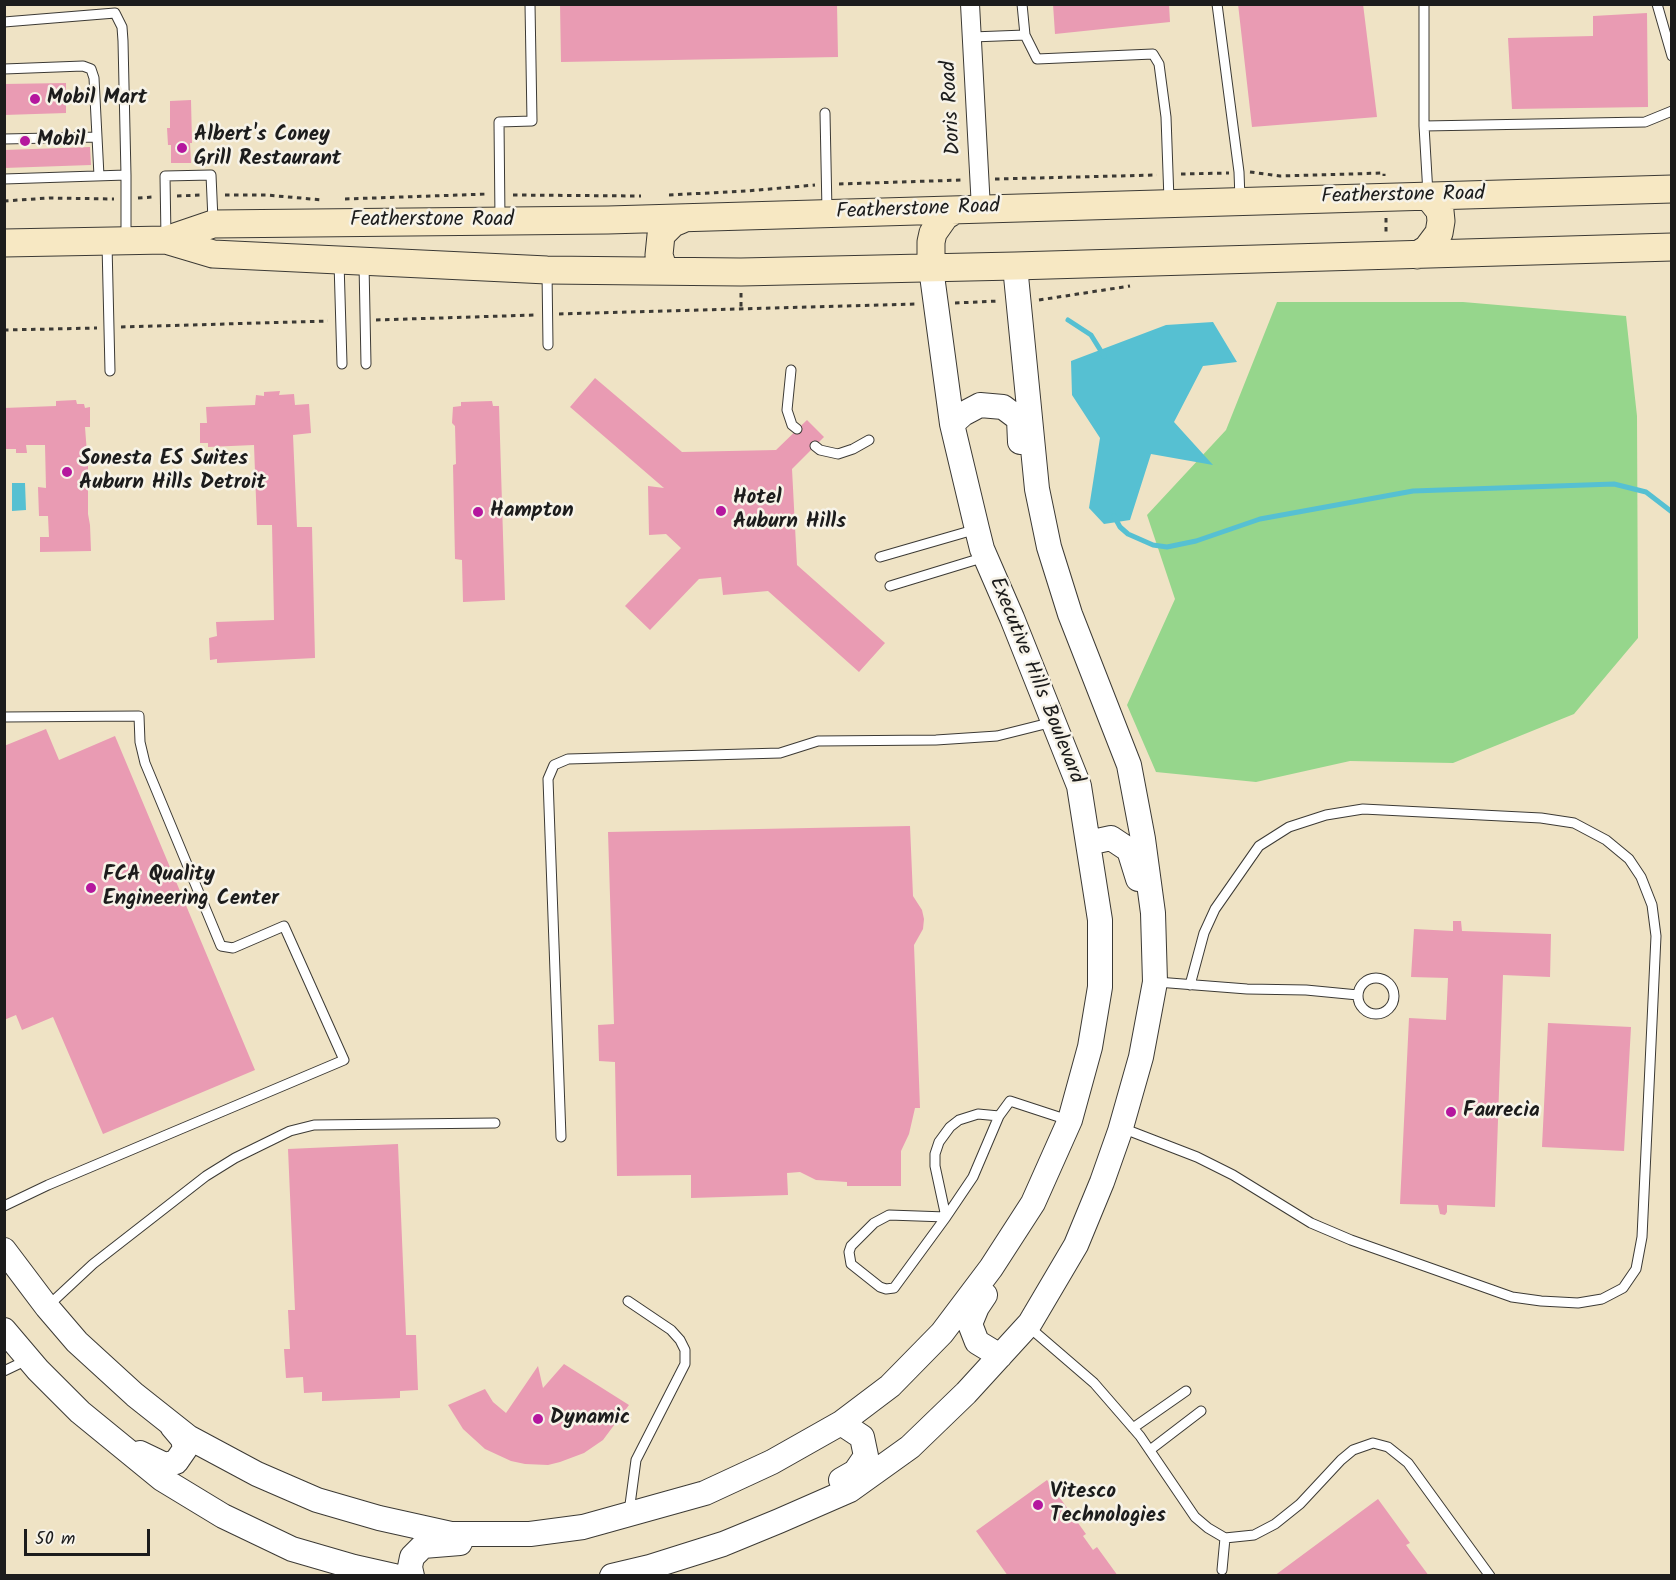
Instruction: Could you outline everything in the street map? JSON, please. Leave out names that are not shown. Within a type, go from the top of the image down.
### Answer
[{"type":"main road","name":"Featherstone Road","points":[[4,243],[166,240],[213,224],[685,218],[1671,189]]},
{"type":"main road","points":[[1417,255],[1427,249],[1439,233],[1440,211],[1428,196]]},
{"type":"main road","points":[[932,268],[933,233],[945,216],[968,209]]},
{"type":"main road","points":[[664,271],[659,255],[661,236],[673,223],[685,218]]},
{"type":"main road","name":"Featherstone Road","points":[[166,240],[213,254],[547,270],[664,271],[932,268],[1671,247]]},
{"type":"street","name":"Doris Road","points":[[968,209],[972,37],[970,4]]},
{"type":"street","points":[[1015,266],[1037,489],[1049,547]]},
{"type":"street","name":"Executive Hills Boulevard","points":[[4,1250],[77,1342],[135,1395],[188,1437],[247,1469],[317,1500],[379,1518],[451,1534],[530,1534],[583,1527],[705,1493],[772,1462],[841,1423],[890,1386],[942,1333],[991,1268],[1033,1203],[1070,1120],[1090,1047],[1100,987],[1100,920],[1079,786],[986,557],[977,529],[952,424],[932,268]]},
{"type":"street","points":[[612,1575],[651,1571],[779,1521],[850,1490],[910,1447],[966,1393],[1027,1326],[1076,1245],[1102,1182],[1121,1127],[1141,1057],[1155,981],[1153,913],[1143,839],[1129,765],[1070,614],[1049,547],[1032,505],[1021,461],[1019,419],[1003,407],[980,405],[963,414],[952,424]]},
{"type":"street","points":[[1088,843],[1111,838],[1129,850],[1137,876],[1143,941],[1155,981]]},
{"type":"street","points":[[1000,1356],[977,1342],[970,1324],[977,1307],[1021,1242],[1033,1203]]},
{"type":"street","points":[[4,1330],[33,1364],[80,1412],[162,1479],[224,1516],[292,1549],[354,1567],[394,1575]]},
{"type":"street","points":[[33,1364],[91,1409],[144,1456],[165,1465],[176,1462],[185,1449],[183,1439],[169,1421]]},
{"type":"street","points":[[779,1521],[820,1491],[855,1472],[866,1456],[862,1437],[841,1423]]},
{"type":"street","points":[[412,1575],[410,1567],[412,1557],[423,1546],[492,1542],[530,1534]]},
{"type":"lane","points":[[500,221],[499,122],[532,121],[530,4]]},
{"type":"lane","points":[[1022,4],[1025,35],[1037,59],[1153,54],[1159,64],[1166,117],[1170,203]]},
{"type":"lane","points":[[1217,4],[1239,172],[1240,201]]},
{"type":"lane","points":[[1424,4],[1424,126],[1428,196]]},
{"type":"lane","points":[[1657,4],[1671,56]]},
{"type":"lane","points":[[4,22],[115,9],[122,27],[126,175],[117,241],[110,370]]},
{"type":"lane","points":[[972,37],[1025,35]]},
{"type":"lane","points":[[4,69],[83,66],[91,69],[94,78],[99,176]]},
{"type":"lane","points":[[1424,126],[1646,122],[1671,111]]},
{"type":"lane","points":[[825,113],[827,214]]},
{"type":"lane","points":[[4,139],[97,137]]},
{"type":"lane","points":[[4,179],[126,175]]},
{"type":"lane","points":[[166,240],[165,176],[211,175],[213,224]]},
{"type":"lane","points":[[352,261],[366,364]]},
{"type":"lane","points":[[342,364],[352,261]]},
{"type":"lane","points":[[547,270],[548,345]]},
{"type":"lane","points":[[791,370],[787,410],[792,424],[797,429]]},
{"type":"lane","points":[[815,446],[820,450],[838,454],[869,440]]},
{"type":"lane","points":[[880,557],[977,529]]},
{"type":"lane","points":[[890,586],[986,557]]},
{"type":"lane","points":[[4,717],[139,716],[140,742],[145,763],[221,946],[233,948],[284,926],[344,1060],[48,1185],[4,1206]]},
{"type":"lane","points":[[561,1137],[548,779],[554,765],[568,759],[780,753],[818,741],[936,740],[998,736],[1054,722]]},
{"type":"lane","points":[[1121,1127],[1197,1157],[1311,1223],[1351,1240],[1512,1297],[1541,1302],[1578,1304],[1602,1299],[1623,1288],[1636,1269],[1642,1238],[1656,936],[1652,905],[1641,877],[1629,859],[1606,840],[1574,823],[1541,818],[1363,809],[1326,815],[1289,827],[1259,846],[1215,909],[1204,933],[1190,985]]},
{"type":"lane","points":[[1155,981],[1358,995]]},
{"type":"lane","points":[[946,1217],[889,1215],[874,1223],[851,1245],[849,1252],[851,1264],[880,1287],[894,1288],[946,1217],[973,1177],[999,1116],[1010,1101],[1070,1120]]},
{"type":"lane","points":[[946,1217],[935,1166],[935,1154],[939,1143],[950,1127],[959,1120],[978,1114],[999,1116]]},
{"type":"lane","points":[[47,1307],[93,1264],[206,1176],[235,1158],[290,1131],[314,1125],[495,1123]]},
{"type":"lane","points":[[628,1301],[671,1330],[685,1350],[685,1364],[636,1460],[628,1514]]},
{"type":"lane","points":[[1027,1326],[1086,1374],[1150,1450],[1195,1517],[1225,1538],[1254,1535],[1275,1524],[1300,1504],[1353,1450],[1373,1443],[1388,1447],[1408,1463],[1490,1575]]},
{"type":"lane","points":[[4,1371],[33,1364]]},
{"type":"lane","points":[[1133,1428],[1186,1391]]},
{"type":"lane","points":[[1150,1450],[1201,1411]]},
{"type":"lane","points":[[1222,1570],[1225,1538]]},
{"type":"path","points":[[1256,171],[1280,176],[1384,173],[1384,177]]},
{"type":"path","points":[[1183,174],[1221,173]]},
{"type":"path","points":[[1005,179],[1154,175]]},
{"type":"path","points":[[843,184],[956,180]]},
{"type":"path","points":[[892,182],[892,191]]},
{"type":"path","points":[[669,195],[807,185]]},
{"type":"path","points":[[339,199],[483,194]]},
{"type":"path","points":[[177,196],[206,195]]},
{"type":"path","points":[[222,195],[266,195],[327,200]]},
{"type":"path","points":[[517,196],[647,196]]},
{"type":"path","points":[[138,198],[154,197]]},
{"type":"path","points":[[4,201],[49,198],[110,199]]},
{"type":"path","points":[[1386,208],[1386,235]]},
{"type":"path","points":[[741,283],[741,310]]},
{"type":"path","points":[[946,303],[1006,301]]},
{"type":"path","points":[[555,314],[922,303]]},
{"type":"path","points":[[372,320],[537,315]]},
{"type":"path","points":[[122,327],[332,321]]},
{"type":"path","points":[[4,330],[94,328]]},
{"type":"green space","points":[[1277,302],[1463,302],[1626,316],[1637,416],[1638,638],[1574,714],[1453,763],[1350,761],[1256,782],[1156,772],[1127,705],[1175,599],[1147,515],[1226,430]]},
{"type":"water","points":[[1213,322],[1237,362],[1203,366],[1174,422],[1213,465],[1151,454],[1130,520],[1104,524],[1089,508],[1100,438],[1072,395],[1071,361],[1166,325]]},
{"type":"water","points":[[12,483],[25,483],[26,510],[12,511]]},
{"type":"building","points":[[560,4],[837,4],[838,57],[561,62]]},
{"type":"building","points":[[1053,4],[1169,4],[1170,22],[1055,34]]},
{"type":"building","points":[[1238,4],[1363,4],[1377,117],[1252,127]]},
{"type":"building","points":[[1647,13],[1648,107],[1512,109],[1508,38],[1593,36],[1593,16]]},
{"type":"building","name":"Mobil Mart","points":[[66,83],[66,113],[4,115],[4,84]]},
{"type":"building","points":[[191,100],[191,163],[171,163],[171,145],[168,145],[167,128],[170,128],[170,101]]},
{"type":"building","points":[[90,147],[91,165],[4,168],[4,150]]},
{"type":"building","name":"Hotel Auburn Hills","points":[[595,378],[682,452],[776,450],[807,420],[824,437],[792,469],[797,565],[885,643],[859,672],[768,591],[723,595],[721,577],[699,579],[650,630],[625,606],[681,548],[666,534],[649,535],[648,486],[664,488],[570,407]]},
{"type":"building","points":[[280,391],[279,395],[294,394],[295,405],[309,404],[311,433],[293,435],[297,527],[312,527],[315,658],[217,663],[217,659],[210,660],[209,638],[217,636],[216,622],[274,620],[272,525],[257,525],[254,445],[208,447],[208,443],[200,443],[200,423],[207,423],[206,407],[255,405],[256,395],[264,396],[264,392]]},
{"type":"building","name":"Sonesta ES Suites Auburn Hills Detroit","points":[[76,400],[77,404],[84,404],[85,408],[90,407],[90,427],[85,427],[91,551],[40,552],[40,537],[49,537],[48,516],[39,516],[38,487],[46,488],[45,445],[26,445],[27,453],[16,453],[16,449],[4,449],[4,408],[56,406],[56,401]]},
{"type":"building","name":"Hampton","points":[[492,401],[493,406],[499,406],[505,600],[463,602],[462,560],[455,559],[453,465],[456,464],[455,426],[452,423],[453,407],[461,406],[461,402]]},
{"type":"building","name":"FCA Quality Engineering Center","points":[[46,729],[59,760],[115,736],[255,1070],[103,1134],[53,1017],[22,1030],[16,1015],[4,1020],[4,746]]},
{"type":"building","points":[[910,826],[913,896],[922,910],[924,919],[923,929],[914,945],[920,1108],[915,1108],[909,1134],[901,1151],[901,1186],[847,1186],[847,1182],[816,1180],[800,1172],[787,1173],[788,1195],[691,1198],[691,1175],[617,1176],[615,1062],[599,1061],[598,1025],[614,1024],[608,832]]},
{"type":"building","name":"Faurecia","points":[[1453,921],[1461,921],[1462,931],[1551,934],[1550,977],[1503,975],[1495,1207],[1447,1205],[1445,1215],[1440,1214],[1438,1205],[1400,1204],[1409,1018],[1446,1020],[1448,978],[1411,977],[1414,929],[1453,931]]},
{"type":"building","name":"Faurecia","points":[[1548,1023],[1631,1027],[1624,1151],[1542,1147]]},
{"type":"building","points":[[398,1144],[406,1335],[416,1335],[418,1390],[400,1391],[400,1398],[322,1401],[322,1392],[304,1393],[303,1377],[286,1378],[284,1349],[290,1349],[288,1310],[295,1310],[288,1149]]},
{"type":"building","name":"Dynamic","points":[[564,1364],[629,1405],[603,1440],[584,1453],[560,1462],[548,1465],[525,1464],[511,1461],[485,1449],[463,1429],[448,1405],[485,1389],[493,1402],[506,1413],[538,1366],[543,1388]]},
{"type":"building","name":"Vitesco Technologies","points":[[1047,1480],[1086,1534],[1083,1536],[1093,1550],[1097,1547],[1118,1576],[1008,1576],[976,1531]]},
{"type":"building","points":[[1378,1499],[1410,1543],[1406,1545],[1429,1576],[1274,1576]]},
{"type":"waterway","points":[[1068,320],[1091,335],[1104,356]]},
{"type":"waterway","points":[[1114,516],[1120,527],[1128,534],[1153,545],[1167,547],[1196,541],[1260,519],[1413,491],[1614,484],[1646,492],[1672,512]]},
{"type":"place","name":"Mobil Mart","points":[[35,99]]},
{"type":"place","name":"Mobil","points":[[25,141]]},
{"type":"place","name":"Albert's Coney Grill Restaurant","points":[[182,148]]},
{"type":"place","name":"Sonesta ES Suites Auburn Hills Detroit","points":[[67,472]]},
{"type":"place","name":"Hotel Auburn Hills","points":[[721,511]]},
{"type":"place","name":"Hampton","points":[[478,512]]},
{"type":"place","name":"FCA Quality Engineering Center","points":[[91,888]]},
{"type":"place","name":"Faurecia","points":[[1451,1112]]},
{"type":"place","name":"Dynamic","points":[[538,1419]]},
{"type":"place","name":"Vitesco Technologies","points":[[1038,1505]]}]
